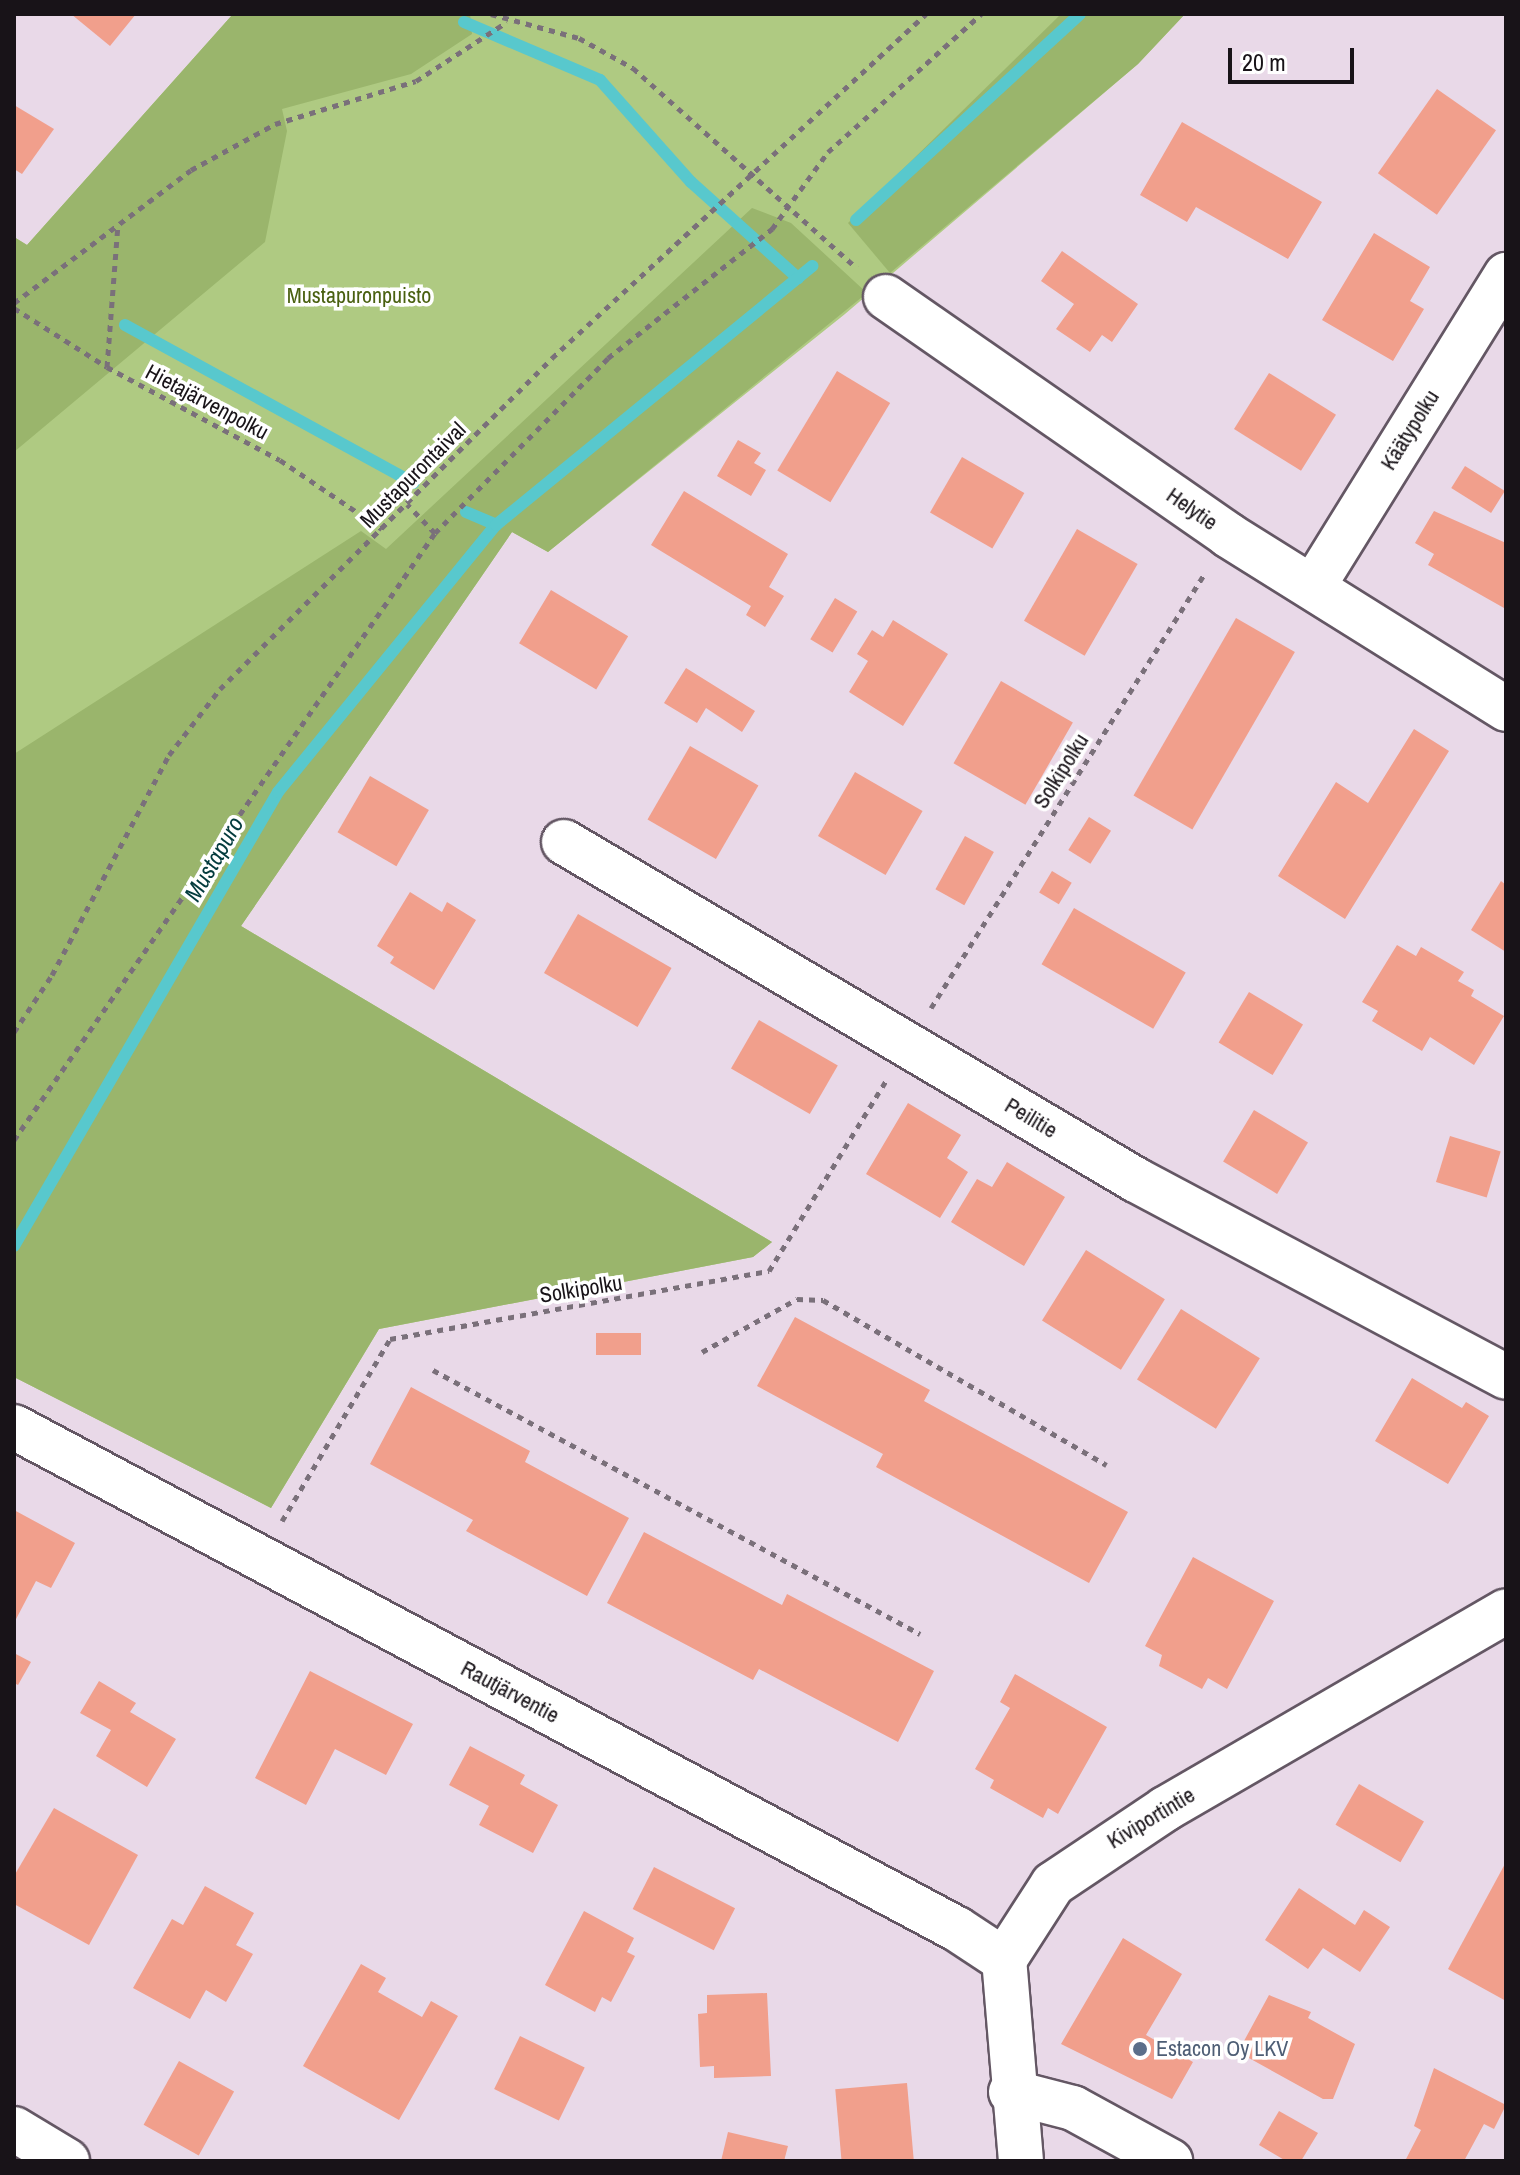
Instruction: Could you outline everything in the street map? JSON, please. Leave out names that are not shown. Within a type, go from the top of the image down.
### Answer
[{"type":"street","name":"Käätypolku","points":[[1314,585],[1506,275]]},
{"type":"street","name":"Helytie","points":[[886,297],[1228,535],[1314,585],[1506,709]]},
{"type":"street","name":"Peilitie","points":[[564,842],[914,1034],[1136,1180],[1506,1377]]},
{"type":"street","name":"Rautjärventie","points":[[14,1427],[957,1929],[1004,1960]]},
{"type":"street","name":"Kiviportintie","points":[[1004,1960],[1053,1884],[1105,1846],[1506,1611]]},
{"type":"street","points":[[1004,1960],[1011,2092],[1021,2161]]},
{"type":"street","points":[[1011,2092],[1073,2108],[1170,2161]]},
{"type":"path","points":[[491,14],[507,22],[579,38],[633,68],[750,178],[786,203],[886,297]]},
{"type":"path","name":"Mustapurontaival","points":[[14,1032],[52,975],[169,755],[220,689],[552,358],[926,14]]},
{"type":"path","points":[[14,1140],[435,533],[608,358],[772,229],[786,203],[828,152],[981,14]]},
{"type":"path","points":[[14,305],[191,170],[275,124],[416,81],[507,22]]},
{"type":"path","points":[[107,367],[118,223]]},
{"type":"path","name":"Hietajärvenpolku","points":[[14,305],[107,367],[280,460],[382,529]]},
{"type":"path","points":[[407,504],[435,533]]},
{"type":"path","name":"Solkipolku","points":[[263,1562],[366,1371],[390,1339],[769,1271],[1228,535]]},
{"type":"path","points":[[702,1352],[797,1299],[823,1300],[1106,1465]]},
{"type":"path","points":[[433,1370],[920,1634]]},
{"type":"green space","name":"Mustapuronpuisto","points":[[233,14],[1185,14],[1138,64],[845,314],[548,552],[512,532],[241,926],[772,1242],[753,1257],[379,1329],[271,1508],[14,1377],[14,237],[27,245]]},
{"type":"green space","points":[[233,14],[470,14],[472,34],[411,74],[282,109],[287,131],[265,242],[14,452],[14,237],[27,245]]},
{"type":"green space","points":[[1061,14],[1185,14],[1138,64],[890,273],[848,223]]},
{"type":"green space","points":[[752,208],[791,223],[867,293],[548,552],[512,532],[241,926],[772,1242],[753,1257],[379,1329],[271,1508],[14,1377],[14,754],[361,531],[386,549]]},
{"type":"building","points":[[71,14],[136,14],[110,46]]},
{"type":"building","points":[[1437,89],[1496,130],[1437,215],[1378,173]]},
{"type":"building","points":[[14,105],[54,129],[22,174],[14,169]]},
{"type":"building","points":[[1182,122],[1322,202],[1288,259],[1196,207],[1187,222],[1140,195]]},
{"type":"building","points":[[1374,233],[1430,267],[1410,301],[1424,309],[1393,361],[1322,320]]},
{"type":"building","points":[[1062,251],[1138,304],[1112,342],[1102,335],[1090,352],[1056,329],[1074,304],[1041,281]]},
{"type":"building","points":[[837,371],[890,403],[830,502],[777,470]]},
{"type":"building","points":[[1269,373],[1336,415],[1301,471],[1234,429]]},
{"type":"building","points":[[738,440],[761,453],[754,463],[766,470],[751,496],[717,476]]},
{"type":"building","points":[[962,457],[1024,493],[992,548],[930,512]]},
{"type":"building","points":[[1465,466],[1505,491],[1491,513],[1451,488]]},
{"type":"building","points":[[684,491],[788,554],[769,587],[784,596],[765,627],[746,615],[751,606],[651,545]]},
{"type":"building","points":[[1434,511],[1506,543],[1504,608],[1428,565],[1434,554],[1415,543]]},
{"type":"building","points":[[1077,529],[1138,564],[1085,656],[1024,621]]},
{"type":"building","points":[[551,590],[628,636],[596,689],[519,643]]},
{"type":"building","points":[[835,598],[857,611],[833,653],[810,639]]},
{"type":"building","points":[[1236,618],[1295,652],[1192,830],[1134,796]]},
{"type":"building","points":[[893,620],[948,654],[903,726],[849,692],[868,661],[857,654],[872,630],[883,637]]},
{"type":"building","points":[[686,668],[755,711],[742,732],[706,708],[697,723],[664,703]]},
{"type":"building","points":[[1001,681],[1073,722],[1025,805],[954,763]]},
{"type":"building","points":[[1414,729],[1449,751],[1345,919],[1278,876],[1336,782],[1368,803]]},
{"type":"building","points":[[690,746],[758,786],[716,859],[648,820]]},
{"type":"building","points":[[855,772],[923,811],[886,875],[818,836]]},
{"type":"building","points":[[370,776],[429,810],[396,866],[338,832]]},
{"type":"building","points":[[1089,817],[1111,831],[1090,864],[1068,850]]},
{"type":"building","points":[[965,836],[994,852],[964,905],[935,889]]},
{"type":"building","points":[[1052,871],[1072,883],[1059,904],[1039,892]]},
{"type":"building","points":[[1501,881],[1506,885],[1506,952],[1471,930]]},
{"type":"building","points":[[410,892],[442,912],[447,902],[476,920],[434,990],[390,963],[394,957],[377,946]]},
{"type":"building","points":[[1074,908],[1186,973],[1153,1029],[1042,964]]},
{"type":"building","points":[[578,914],[672,968],[638,1027],[544,973]]},
{"type":"building","points":[[1397,945],[1416,956],[1421,947],[1464,972],[1458,981],[1474,990],[1471,996],[1504,1016],[1474,1065],[1430,1037],[1422,1051],[1372,1021],[1378,1011],[1362,1002]]},
{"type":"building","points":[[1249,992],[1303,1024],[1273,1075],[1219,1043]]},
{"type":"building","points":[[759,1020],[838,1066],[810,1114],[731,1068]]},
{"type":"building","points":[[908,1103],[961,1135],[947,1158],[968,1172],[940,1218],[866,1174]]},
{"type":"building","points":[[1254,1110],[1308,1142],[1277,1194],[1223,1161]]},
{"type":"building","points":[[1450,1136],[1501,1151],[1487,1197],[1436,1182]]},
{"type":"building","points":[[1007,1162],[1065,1197],[1024,1266],[951,1222],[977,1179],[992,1187]]},
{"type":"building","points":[[1086,1250],[1165,1299],[1121,1370],[1042,1320]]},
{"type":"building","points":[[1181,1309],[1260,1358],[1216,1429],[1137,1379]]},
{"type":"building","points":[[795,1317],[930,1390],[924,1401],[1128,1512],[1089,1583],[876,1467],[883,1454],[757,1386]]},
{"type":"building","points":[[596,1333],[641,1333],[641,1355],[596,1355]]},
{"type":"building","points":[[1412,1378],[1462,1408],[1466,1402],[1489,1416],[1448,1484],[1375,1441]]},
{"type":"building","points":[[411,1387],[530,1451],[525,1462],[629,1518],[587,1596],[466,1531],[473,1520],[370,1464]]},
{"type":"building","points":[[14,1510],[75,1543],[51,1588],[36,1581],[14,1623]]},
{"type":"building","points":[[644,1532],[782,1605],[787,1594],[934,1671],[898,1742],[759,1669],[753,1680],[607,1603]]},
{"type":"building","points":[[1193,1557],[1274,1601],[1227,1689],[1208,1678],[1202,1689],[1159,1666],[1162,1655],[1145,1646]]},
{"type":"building","points":[[14,1653],[31,1662],[18,1685],[14,1683]]},
{"type":"building","points":[[310,1671],[413,1724],[386,1775],[335,1749],[306,1805],[255,1778]]},
{"type":"building","points":[[1015,1674],[1107,1727],[1058,1814],[1048,1808],[1043,1818],[990,1788],[994,1780],[975,1769],[1010,1708],[1000,1702]]},
{"type":"building","points":[[99,1681],[136,1703],[130,1712],[176,1739],[147,1787],[96,1756],[111,1730],[80,1713]]},
{"type":"building","points":[[470,1746],[525,1775],[520,1784],[558,1805],[533,1853],[479,1825],[489,1806],[449,1785]]},
{"type":"building","points":[[1359,1784],[1424,1821],[1400,1862],[1336,1825]]},
{"type":"building","points":[[54,1808],[138,1855],[89,1945],[14,1904],[14,1876]]},
{"type":"building","points":[[1506,1862],[1506,2001],[1448,1969]]},
{"type":"building","points":[[654,1867],[735,1908],[714,1950],[633,1909]]},
{"type":"building","points":[[205,1886],[254,1913],[236,1945],[253,1954],[226,2002],[206,1990],[190,2019],[133,1988],[172,1919],[183,1925]]},
{"type":"building","points":[[1299,1888],[1355,1925],[1364,1910],[1390,1927],[1360,1972],[1323,1948],[1308,1969],[1265,1940]]},
{"type":"building","points":[[584,1911],[634,1938],[627,1952],[635,1956],[611,2002],[602,1997],[595,2012],[545,1985]]},
{"type":"building","points":[[1123,1938],[1182,1974],[1146,2035],[1193,2062],[1172,2099],[1061,2044]]},
{"type":"building","points":[[361,1964],[386,1978],[378,1992],[422,2017],[431,2001],[458,2016],[399,2120],[303,2066]]},
{"type":"building","points":[[767,1993],[771,2076],[714,2078],[714,2066],[700,2067],[698,2014],[707,2013],[707,1995]]},
{"type":"building","points":[[1269,1995],[1311,2012],[1308,2018],[1355,2044],[1333,2099],[1323,2099],[1238,2052]]},
{"type":"building","points":[[520,2036],[585,2068],[559,2121],[494,2089]]},
{"type":"building","points":[[179,2061],[234,2092],[199,2155],[144,2125]]},
{"type":"building","points":[[1434,2068],[1506,2105],[1494,2129],[1484,2124],[1464,2161],[1405,2161],[1421,2130],[1414,2126]]},
{"type":"building","points":[[907,2083],[914,2161],[842,2161],[835,2089]]},
{"type":"building","points":[[1279,2111],[1318,2133],[1301,2161],[1286,2161],[1259,2145]]},
{"type":"building","points":[[728,2132],[788,2146],[784,2161],[721,2161]]},
{"type":"waterway","points":[[856,220],[1080,14]]},
{"type":"waterway","points":[[464,22],[600,80],[691,182],[798,278]]},
{"type":"waterway","name":"Mustapuro","points":[[14,1246],[278,792],[496,525],[813,266]]},
{"type":"waterway","points":[[125,325],[414,483]]},
{"type":"waterway","points":[[466,512],[496,525]]},
{"type":"place","name":"Estacon Oy LKV","points":[[1140,2049]]}]
